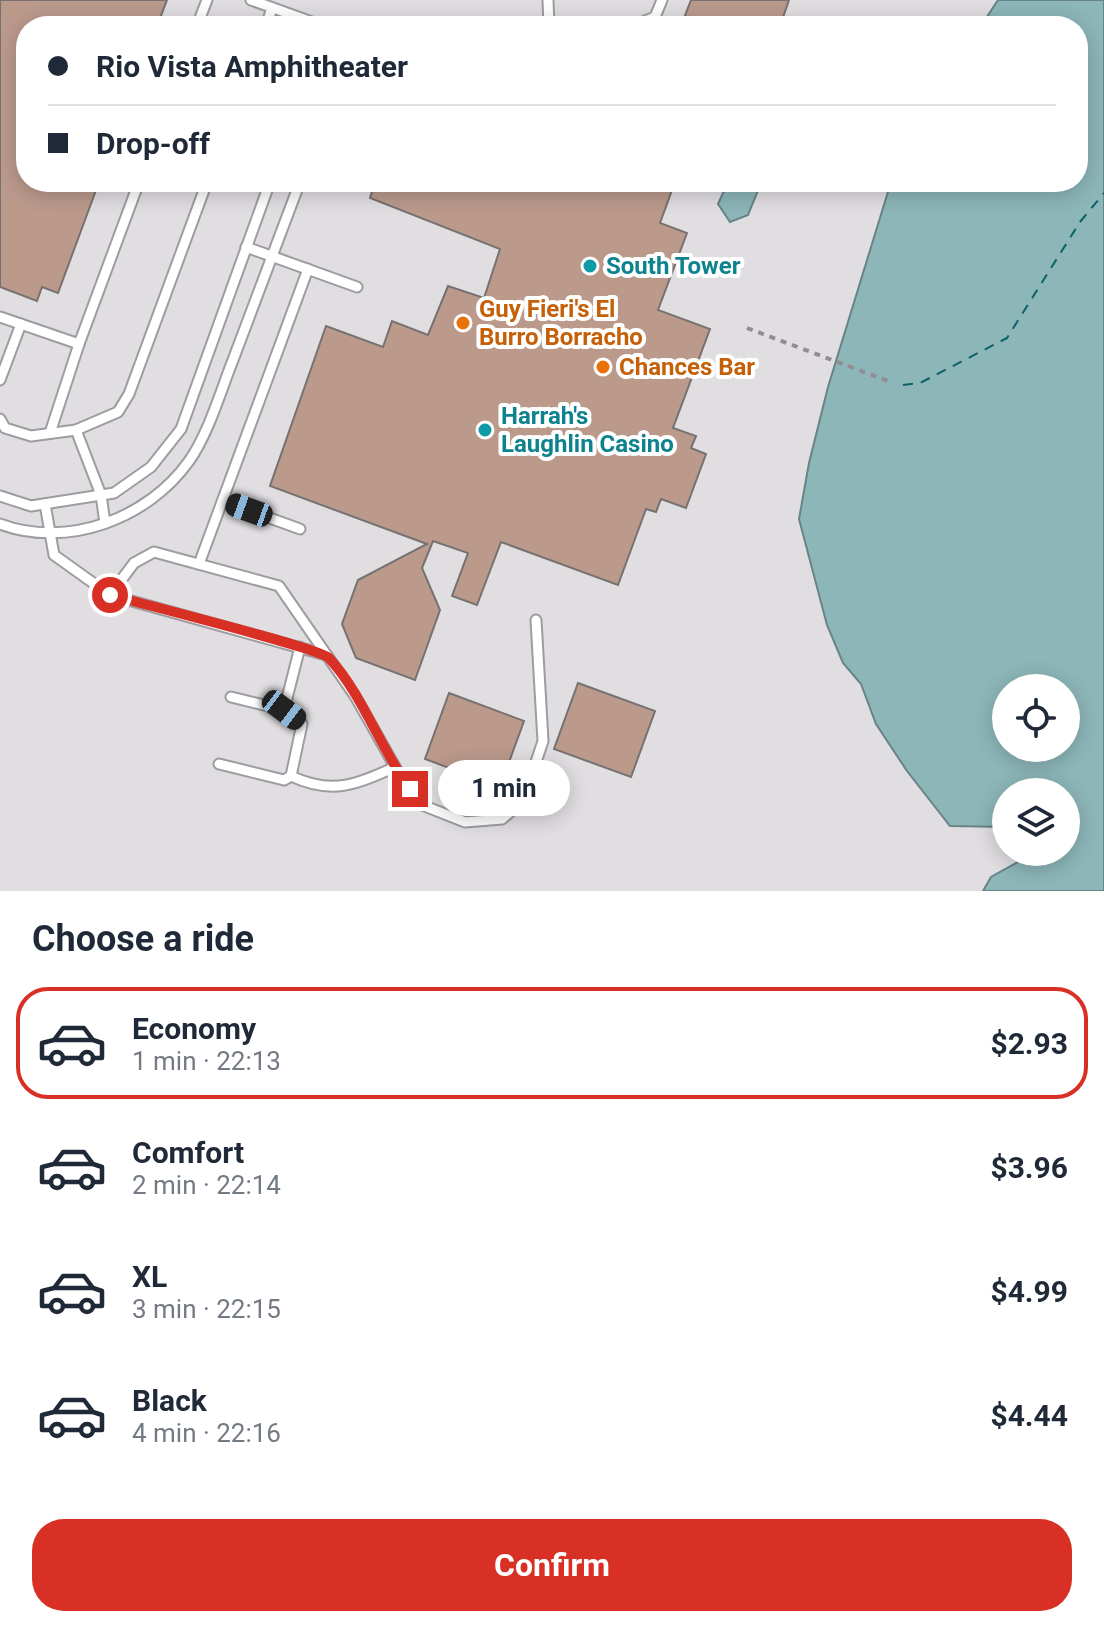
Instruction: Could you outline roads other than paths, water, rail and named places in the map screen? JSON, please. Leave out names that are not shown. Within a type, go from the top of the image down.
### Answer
[{"type":"lane","points":[[251,0],[295,16]]},
{"type":"lane","points":[[269,16],[272,8]]},
{"type":"lane","points":[[50,433],[135,192]]},
{"type":"lane","points":[[0,419],[5,428],[31,436],[76,430],[118,412],[129,394],[203,192]]},
{"type":"lane","points":[[0,496],[31,506],[114,493],[151,467],[181,429],[266,192]]},
{"type":"lane","points":[[0,524],[18,531],[67,533],[105,523],[154,499],[190,460],[215,407],[296,192]]},
{"type":"lane","points":[[246,247],[357,287]]},
{"type":"lane","points":[[199,564],[308,269]]},
{"type":"lane","points":[[0,317],[79,344]]},
{"type":"lane","points":[[0,380],[21,324]]},
{"type":"lane","points":[[76,430],[101,495],[105,523]]},
{"type":"lane","points":[[223,501],[300,529]]},
{"type":"lane","points":[[45,504],[54,555],[110,595],[326,655]]},
{"type":"lane","points":[[110,595],[134,563],[154,552],[279,586],[355,696],[395,767],[422,805],[465,822],[502,819],[523,801],[543,741],[536,620]]},
{"type":"lane","points":[[284,710],[300,647]]},
{"type":"lane","points":[[219,764],[284,780],[291,776],[302,724],[284,710],[231,697]]},
{"type":"lane","points":[[291,776],[311,786],[345,786],[395,767]]},
{"type":"water","points":[[998,0],[1104,0],[1104,891],[983,891],[991,877],[1011,866],[1080,866],[1080,778],[992,778],[992,827],[950,826],[907,771],[876,724],[861,684],[843,663],[827,625],[799,519],[828,387],[888,192],[1088,192],[1088,16],[988,16]]},
{"type":"water","points":[[723,192],[757,192],[748,215],[730,222],[718,204]]},
{"type":"place","name":"South Tower","points":[[590,266]]},
{"type":"place","name":"Guy Fieri's El Burro Borracho","points":[[463,323]]},
{"type":"place","name":"Chances Bar","points":[[603,367]]},
{"type":"place","name":"Harrah's Laughlin Casino","points":[[485,430]]}]
